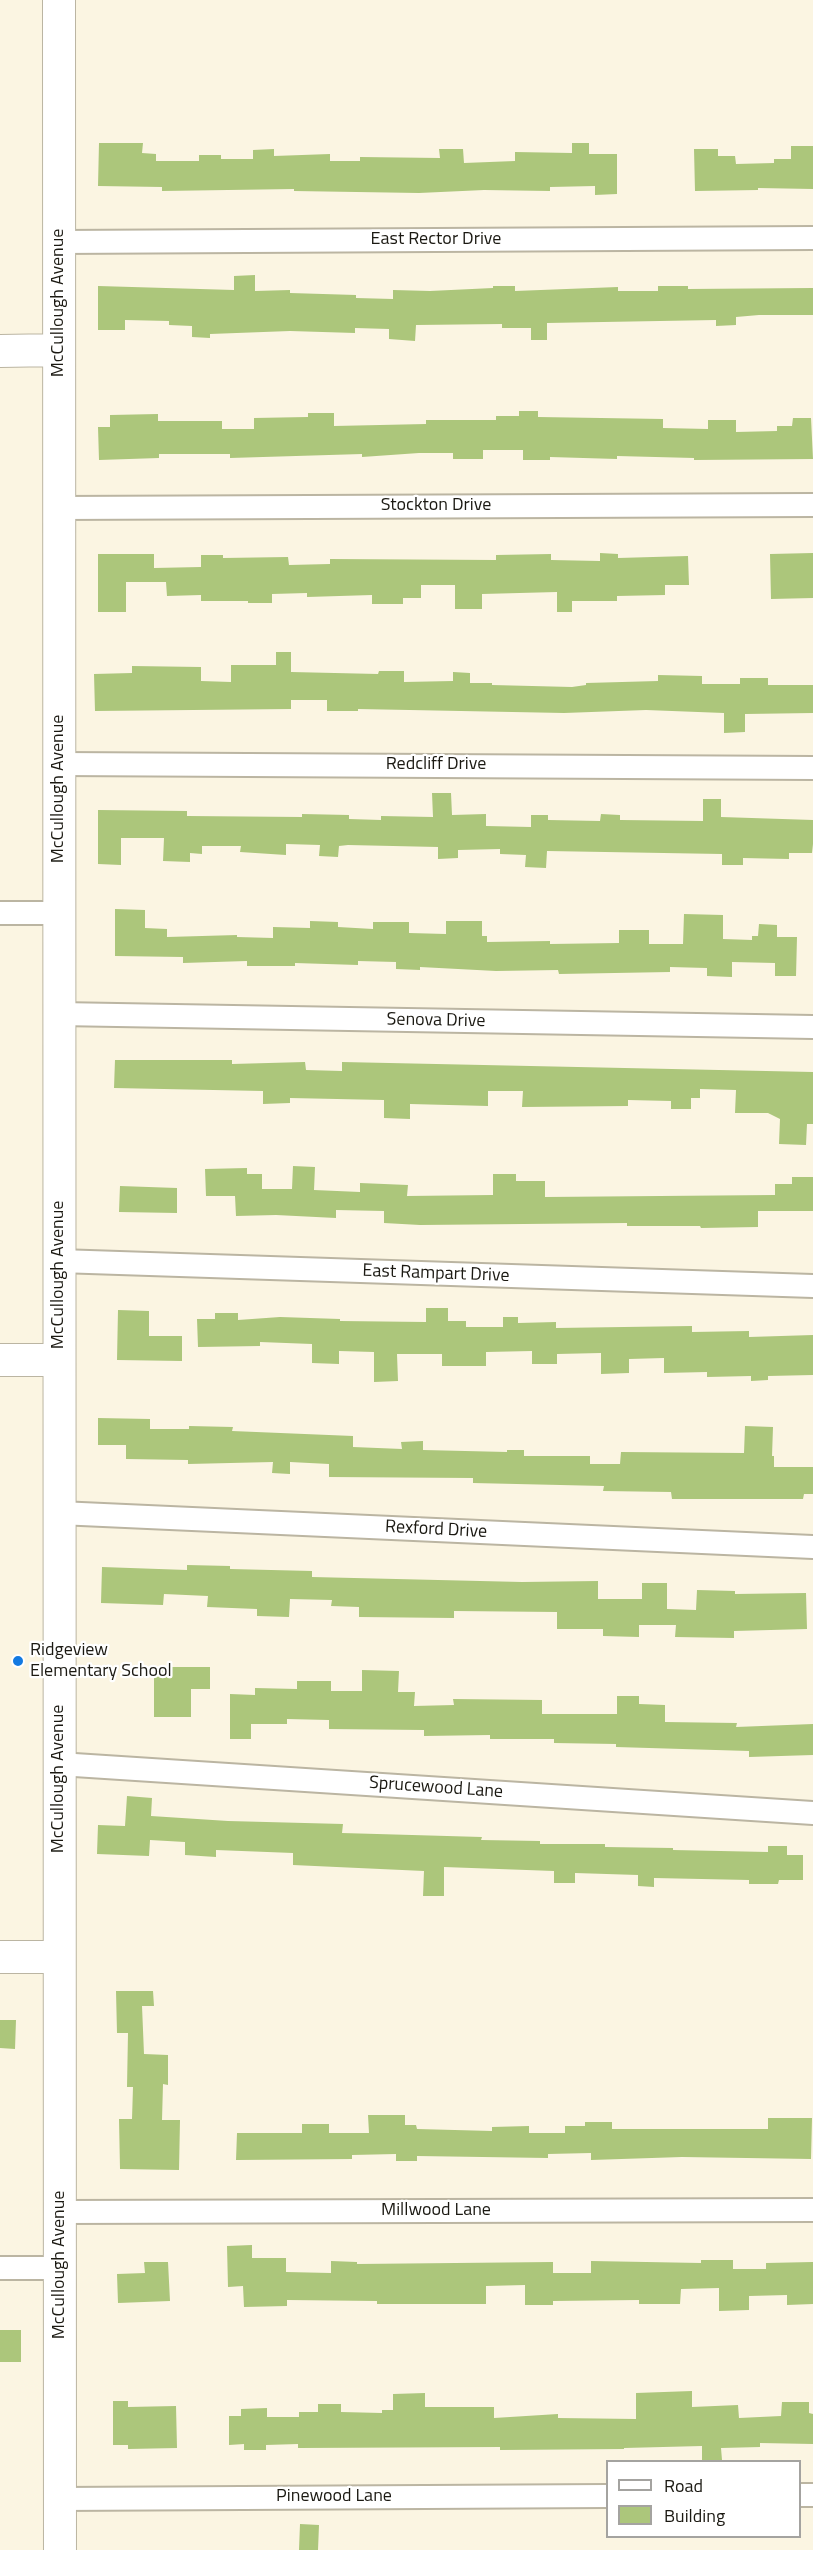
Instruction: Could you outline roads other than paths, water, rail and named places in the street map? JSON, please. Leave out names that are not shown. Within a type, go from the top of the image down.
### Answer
[{"type":"main road","name":"McCullough Avenue","points":[[59,0],[60,2550]]},
{"type":"main road","points":[[0,351],[58,350]]},
{"type":"main road","points":[[0,1360],[59,1360]]},
{"type":"main road","points":[[0,1957],[59,1957]]},
{"type":"street","name":"East Rector Drive","points":[[58,242],[813,238]]},
{"type":"street","name":"Stockton Drive","points":[[58,508],[813,505]]},
{"type":"street","name":"Redcliff Drive","points":[[59,764],[813,768]]},
{"type":"street","points":[[0,913],[59,912]]},
{"type":"street","name":"Senova Drive","points":[[59,1014],[813,1027]]},
{"type":"street","name":"East Rampart Drive","points":[[59,1261],[813,1286]]},
{"type":"street","name":"Rexford Drive","points":[[59,1513],[813,1547]]},
{"type":"street","name":"Sprucewood Lane","points":[[59,1764],[813,1813]]},
{"type":"street","name":"Millwood Lane","points":[[60,2212],[813,2210]]},
{"type":"street","points":[[0,2268],[60,2268]]},
{"type":"street","name":"Pinewood Lane","points":[[60,2499],[606,2496]]},
{"type":"place","name":"Ridgeview Elementary School","points":[[18,1661]]}]
